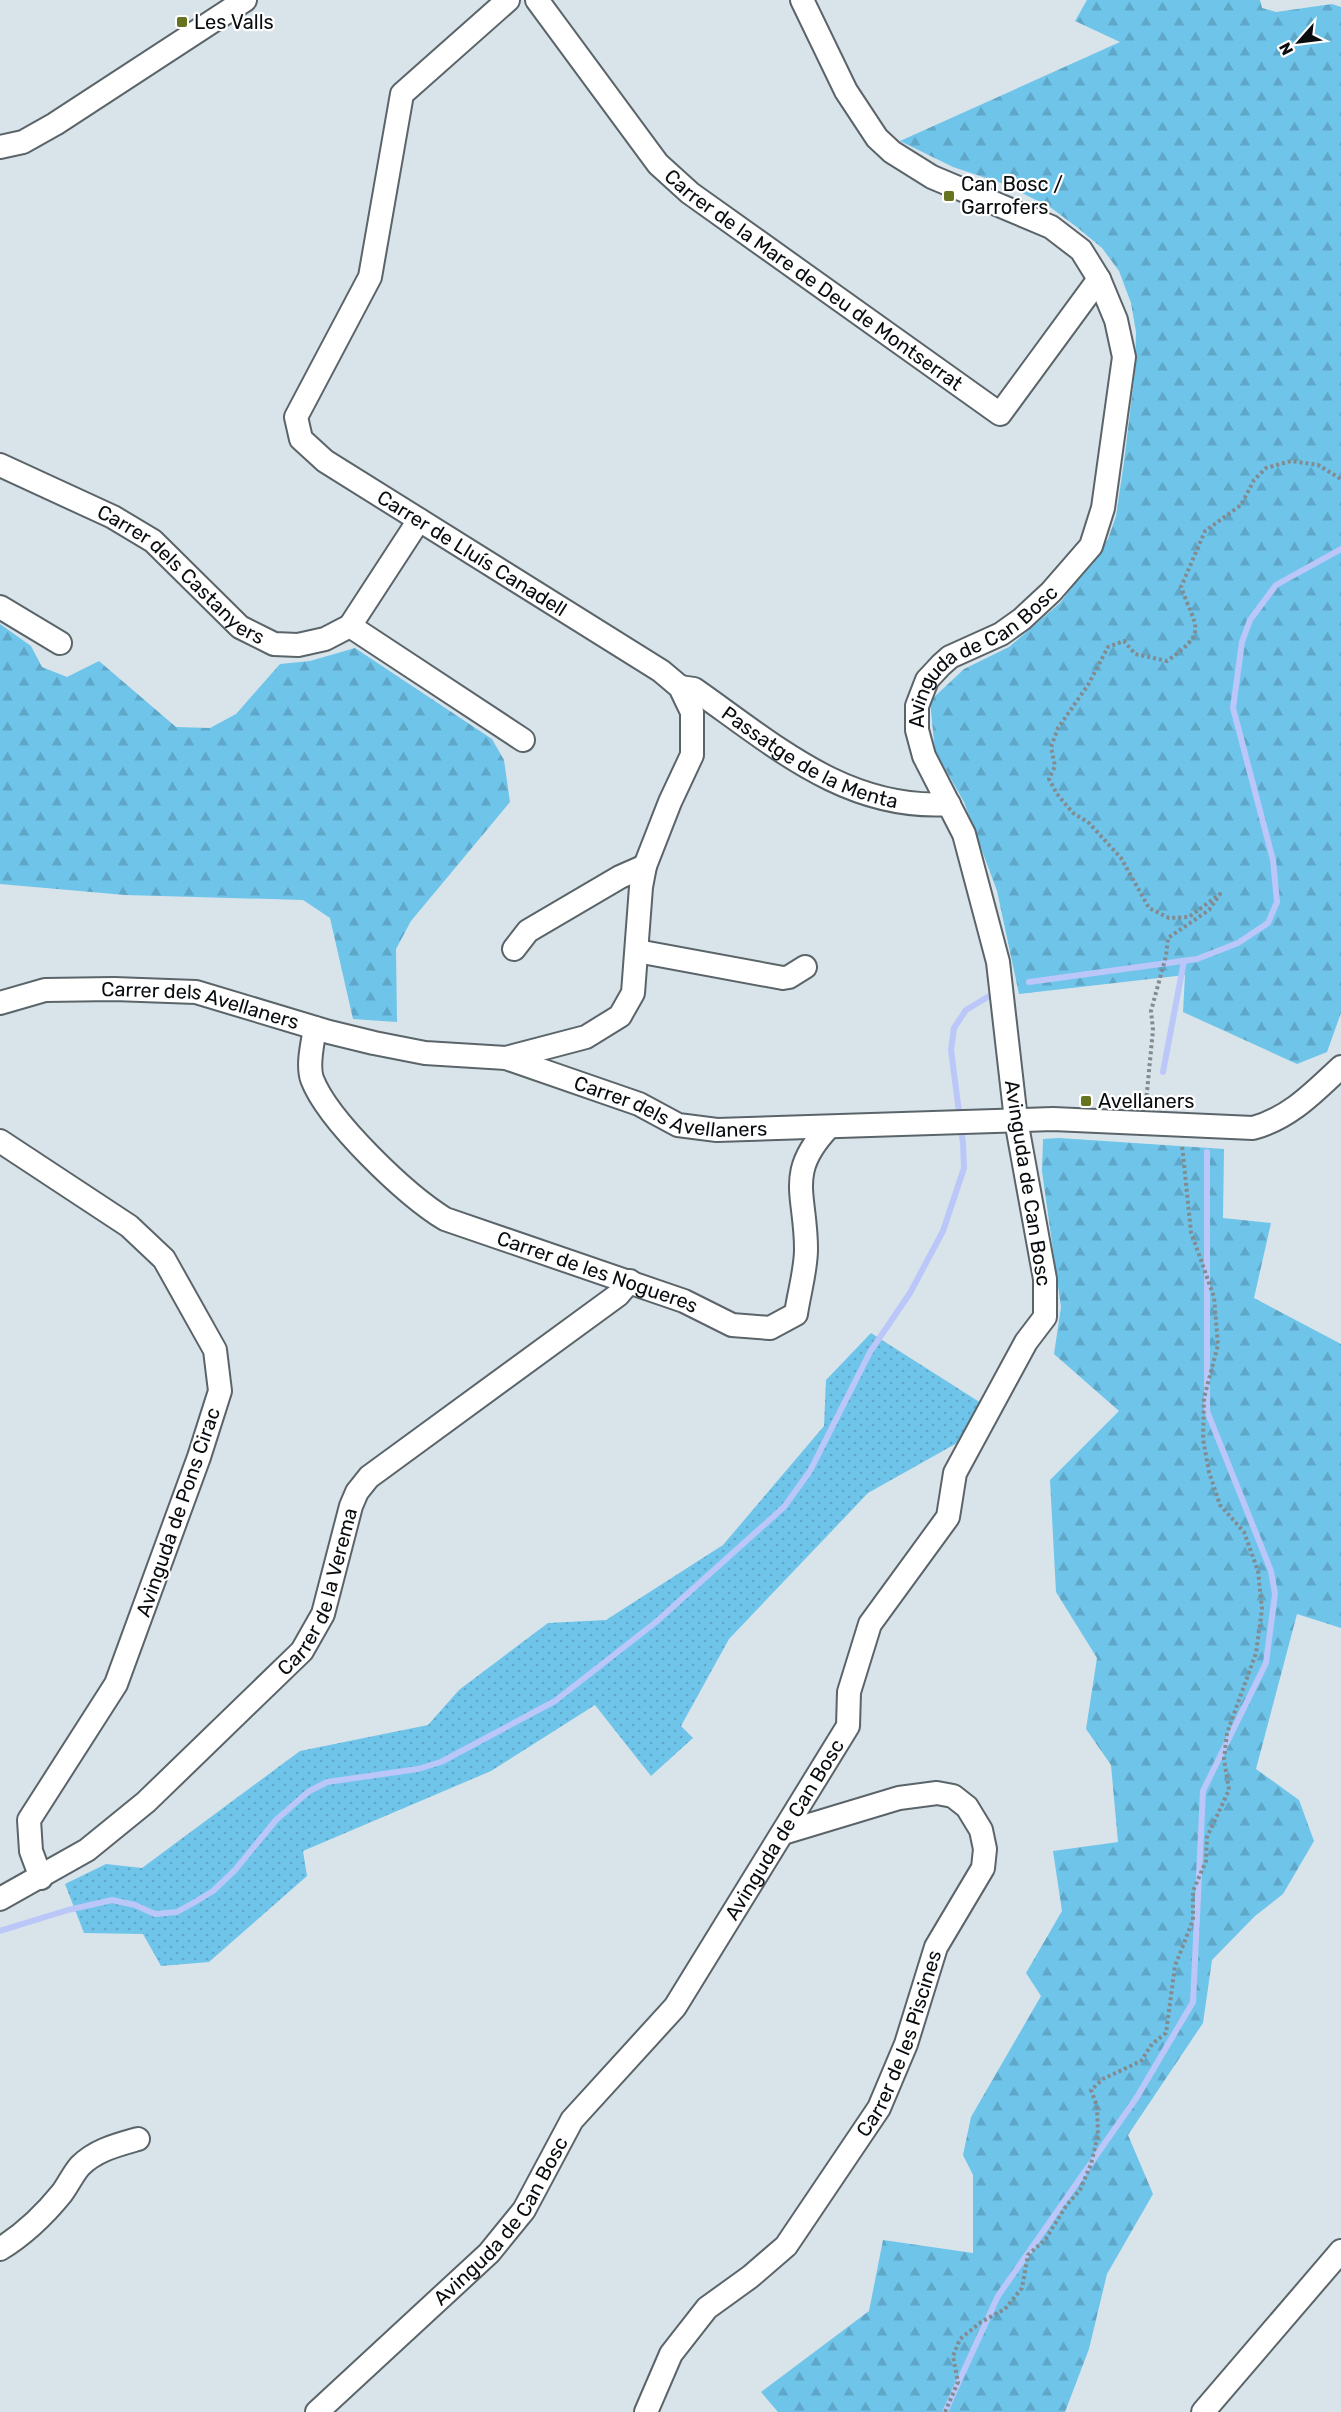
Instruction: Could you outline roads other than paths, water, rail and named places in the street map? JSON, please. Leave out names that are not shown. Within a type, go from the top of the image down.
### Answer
[{"type":"street","points":[[0,147],[23,142],[55,124],[244,0]]},
{"type":"street","name":"Carrer de Lluís Canadell","points":[[506,1058],[586,1037],[620,1016],[633,993],[645,866],[670,802],[692,755],[692,712],[680,687],[661,671],[325,461],[301,439],[296,417],[370,277],[402,93],[508,0]]},
{"type":"street","name":"Carrer de la Mare de Deu de Montserrat","points":[[537,0],[658,164],[682,186],[1000,414],[1099,279]]},
{"type":"street","name":"Avinguda de Can Bosc","points":[[317,2412],[489,2253],[524,2210],[572,2121],[675,2007],[848,1726],[849,1692],[870,1624],[948,1517],[955,1473],[1026,1342],[1045,1317],[1045,1279],[1016,1120],[998,962],[971,855],[964,834],[928,766],[921,744],[917,717],[923,690],[934,671],[950,657],[1001,634],[1034,610],[1091,546],[1103,508],[1124,357],[1116,320],[1099,279],[1081,250],[1051,227],[1023,213],[932,177],[892,152],[877,138],[846,91],[802,0]]},
{"type":"street","name":"Carrer dels Castanyers","points":[[0,465],[112,518],[153,541],[240,627],[274,644],[298,645],[325,639],[350,626]]},
{"type":"street","points":[[419,520],[350,626],[523,740]]},
{"type":"street","points":[[0,607],[60,643]]},
{"type":"street","name":"Passatge de la Menta","points":[[680,687],[694,689],[778,750],[838,784],[905,803],[949,804]]},
{"type":"street","points":[[514,949],[528,931],[620,877],[645,866]]},
{"type":"street","points":[[636,951],[783,978],[805,967]]},
{"type":"street","name":"Carrer dels Avellaners","points":[[0,1003],[45,990],[114,988],[196,992],[315,1028],[425,1053],[506,1058],[639,1104],[678,1125],[717,1130],[1016,1120],[1145,1122],[1236,1129],[1268,1124],[1293,1110],[1338,1069]]},
{"type":"street","name":"Carrer de les Nogueres","points":[[315,1028],[311,1077],[326,1106],[397,1183],[427,1207],[445,1219],[684,1300],[732,1325],[770,1328],[796,1314],[806,1250],[801,1214],[801,1173],[811,1145],[829,1126]]},
{"type":"street","name":"Avinguda de Pons Cirac","points":[[0,1141],[129,1226],[164,1259],[215,1350],[220,1391],[199,1457],[116,1684],[29,1820],[31,1851],[41,1878]]},
{"type":"street","name":"Carrer de la Verema","points":[[0,1899],[41,1878],[87,1850],[146,1802],[302,1651],[323,1614],[346,1521],[362,1485],[382,1465],[618,1295],[630,1281]]},
{"type":"street","name":"Carrer de les Piscines","points":[[646,2412],[670,2354],[707,2308],[750,2277],[786,2246],[879,2108],[906,2044],[936,1947],[983,1868],[985,1849],[981,1830],[967,1807],[953,1796],[937,1793],[899,1798],[783,1833]]},
{"type":"street","points":[[0,2249],[15,2240],[41,2215],[62,2193],[80,2166],[105,2148],[138,2139]]},
{"type":"street","points":[[1203,2412],[1341,2252]]},
{"type":"waterway","points":[[1029,982],[1197,959],[1238,943],[1268,923],[1277,902],[1273,860],[1233,708],[1242,642],[1250,620],[1276,585],[1341,549]]},
{"type":"waterway","points":[[1163,1072],[1184,961]]},
{"type":"waterway","points":[[0,1931],[68,1910],[112,1900],[135,1905],[155,1914],[177,1912],[213,1891],[235,1870],[276,1820],[308,1792],[327,1782],[418,1769],[441,1762],[555,1701],[656,1622],[784,1507],[810,1471],[870,1352],[910,1293],[943,1231],[964,1168],[951,1050],[954,1028],[966,1010],[991,995]]},
{"type":"waterway","points":[[945,2412],[998,2296],[1137,2097],[1193,2002],[1203,1791],[1266,1663],[1275,1594],[1271,1571],[1207,1411],[1207,1152]]},
{"type":"place","name":"Les Valls","points":[[182,22]]},
{"type":"place","name":"Can Bosc / Garrofers","points":[[949,196]]},
{"type":"place","name":"Avellaners","points":[[1086,1101]]}]
